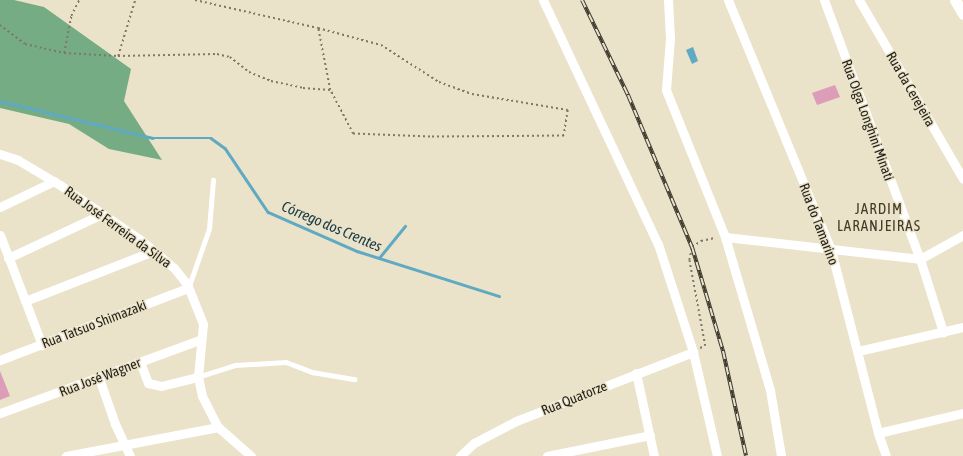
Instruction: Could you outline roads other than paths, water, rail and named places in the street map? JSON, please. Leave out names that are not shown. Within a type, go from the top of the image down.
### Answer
[{"type":"street","points":[[543,0],[658,244],[693,352],[717,456]]},
{"type":"street","points":[[668,0],[670,38],[666,90],[725,237],[770,390],[781,456]]},
{"type":"street","name":"Rua do Tamarino","points":[[728,0],[831,250],[878,433],[886,456]]},
{"type":"street","name":"Rua Olga Longhini Minati","points":[[824,0],[920,259],[943,332]]},
{"type":"street","name":"Rua da Cerejeira","points":[[859,0],[963,179]]},
{"type":"street","points":[[955,0],[963,14]]},
{"type":"street","name":"Rua José Ferreira da Silva","points":[[0,154],[18,160],[54,181],[153,250],[174,268],[188,288],[203,324],[200,340],[198,377],[202,396],[218,427],[251,456]]},
{"type":"street","points":[[0,208],[54,181]]},
{"type":"street","points":[[8,258],[102,214]]},
{"type":"street","points":[[0,235],[42,345]]},
{"type":"street","points":[[725,237],[920,259],[963,235]]},
{"type":"street","points":[[25,301],[153,250]]},
{"type":"street","name":"Rua Tatsuo Shimazaki","points":[[0,360],[188,288]]},
{"type":"street","points":[[858,351],[963,327]]},
{"type":"street","name":"Rua José Wagner","points":[[0,413],[100,378],[200,340]]},
{"type":"street","name":"Rua Quatorze","points":[[460,456],[474,443],[516,421],[693,352]]},
{"type":"street","points":[[140,362],[148,383],[161,386],[198,377]]},
{"type":"street","points":[[636,373],[654,456]]},
{"type":"street","points":[[100,378],[124,446],[130,456]]},
{"type":"street","points":[[878,433],[963,413]]},
{"type":"street","points":[[66,456],[218,427]]},
{"type":"street","points":[[547,456],[650,435]]},
{"type":"lane","points":[[188,288],[209,229],[213,180]]},
{"type":"lane","points":[[198,377],[235,365],[286,362],[312,372],[354,379]]},
{"type":"water","points":[[693,47],[698,61],[692,64],[686,50]]},
{"type":"waterway","name":"Córrego dos Crentes","points":[[0,101],[153,138],[211,138],[225,148],[268,212],[357,251],[499,296]]},
{"type":"waterway","points":[[379,258],[405,226]]},
{"type":"railway","points":[[582,0],[628,95],[692,247],[723,351],[746,456]]},
{"type":"district","name":"JARDIM LARANJEIRAS","points":[[879,216]]}]
